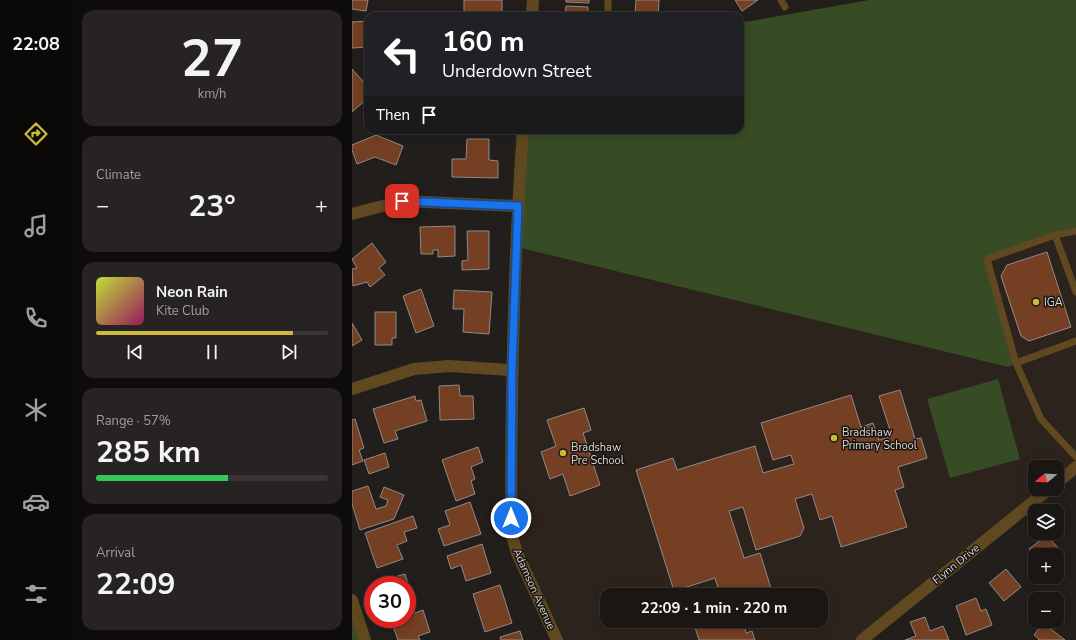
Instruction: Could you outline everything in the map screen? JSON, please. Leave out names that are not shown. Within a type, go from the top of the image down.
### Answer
[{"type":"street","points":[[532,12],[533,0]]},
{"type":"street","name":"Adamson Avenue","points":[[523,134],[518,206],[512,370],[511,533],[517,553],[557,640]]},
{"type":"street","points":[[352,214],[402,201],[518,206]]},
{"type":"street","points":[[352,389],[414,369],[449,366],[512,370]]},
{"type":"street","points":[[1064,477],[1076,467]]},
{"type":"street","name":"Flynn Drive","points":[[862,640],[1040,496]]},
{"type":"street","points":[[352,600],[365,640]]},
{"type":"lane","points":[[608,0],[608,12]]},
{"type":"lane","points":[[781,0],[785,7]]},
{"type":"lane","points":[[1076,231],[1055,235],[987,258],[1016,363],[1041,419],[1076,457]]},
{"type":"lane","points":[[1055,235],[1076,292]]},
{"type":"lane","points":[[1016,363],[1076,341]]},
{"type":"shaded area","name":"Bradshaw Primary School","points":[[1076,231],[1076,467],[1064,477],[1064,460],[1028,460],[1028,496],[1040,496],[1030,504],[1028,504],[1028,506],[862,640],[557,640],[517,553],[511,370],[517,247],[1008,367],[987,259]]},
{"type":"green space","points":[[869,0],[1076,0],[1076,231],[987,259],[1016,363],[1008,367],[517,247],[523,134],[744,134],[744,22]]},
{"type":"green space","points":[[998,379],[1020,459],[950,478],[927,399]]},
{"type":"green space","points":[[352,600],[365,640],[352,640]]},
{"type":"building","points":[[352,0],[368,0],[366,11],[352,9]]},
{"type":"building","points":[[464,0],[502,0],[502,12],[464,12]]},
{"type":"building","points":[[566,0],[589,0],[589,3],[566,2]]},
{"type":"building","points":[[636,0],[659,0],[658,12],[635,12]]},
{"type":"building","points":[[735,0],[758,0],[742,11]]},
{"type":"building","points":[[566,6],[588,7],[588,12],[565,12]]},
{"type":"building","points":[[364,21],[364,47],[352,48],[352,22]]},
{"type":"building","points":[[352,69],[364,82],[364,102],[352,112]]},
{"type":"building","points":[[376,135],[403,146],[396,165],[375,157],[357,164],[352,150],[352,145]]},
{"type":"building","points":[[467,139],[489,139],[489,160],[498,161],[498,178],[452,177],[452,159],[466,159]]},
{"type":"building","points":[[455,226],[455,256],[438,257],[438,250],[433,250],[433,254],[421,254],[420,227]]},
{"type":"building","points":[[467,231],[489,231],[489,269],[462,270],[462,261],[468,260]]},
{"type":"building","points":[[372,243],[386,262],[379,268],[385,275],[370,287],[367,282],[353,286],[352,269],[357,268],[352,259]]},
{"type":"building","name":"IGA","points":[[1047,252],[1071,327],[1029,341],[1021,336],[1001,276],[1007,265]]},
{"type":"building","points":[[421,289],[434,326],[416,333],[403,296]]},
{"type":"building","points":[[454,290],[492,292],[489,334],[463,332],[464,309],[453,309]]},
{"type":"building","points":[[375,312],[396,312],[396,338],[392,338],[392,345],[375,345]]},
{"type":"building","points":[[352,323],[362,340],[352,346]]},
{"type":"building","points":[[459,385],[460,396],[473,396],[474,419],[440,420],[439,386]]},
{"type":"building","name":"Bradshaw Primary School","points":[[900,390],[915,439],[921,438],[927,458],[898,467],[904,487],[895,490],[907,527],[841,547],[832,516],[820,520],[812,494],[795,499],[804,528],[800,536],[756,550],[743,507],[729,511],[744,558],[760,553],[771,588],[718,588],[715,578],[683,588],[673,588],[636,470],[673,458],[677,470],[755,446],[763,473],[794,464],[791,455],[773,460],[761,423],[851,395],[861,427],[873,423],[879,440],[892,436],[879,396]]},
{"type":"building","points":[[415,396],[416,401],[421,400],[427,421],[395,431],[398,439],[384,443],[373,409]]},
{"type":"building","name":"Bradshaw Pre School","points":[[584,408],[591,430],[583,433],[600,485],[570,496],[563,474],[550,479],[541,452],[556,446],[547,420]]},
{"type":"building","points":[[355,419],[364,448],[359,450],[363,461],[352,465],[352,420]]},
{"type":"building","points":[[478,447],[483,462],[471,467],[475,479],[471,481],[475,494],[456,501],[442,460]]},
{"type":"building","points":[[385,453],[389,467],[369,474],[364,460]]},
{"type":"building","points":[[368,486],[376,509],[386,506],[388,500],[380,497],[384,487],[404,495],[394,519],[360,530],[352,504],[352,491]]},
{"type":"building","points":[[470,502],[481,534],[444,546],[438,529],[450,525],[445,511]]},
{"type":"building","points":[[413,516],[417,528],[404,532],[407,541],[397,545],[403,559],[377,568],[365,533]]},
{"type":"building","points":[[1041,540],[1051,540],[1058,548],[1030,548]]},
{"type":"building","points":[[482,544],[491,573],[466,581],[461,565],[451,569],[447,556]]},
{"type":"building","points":[[1006,569],[1021,587],[1004,601],[989,583]]},
{"type":"building","points":[[500,585],[512,623],[485,632],[473,594]]},
{"type":"building","points":[[976,598],[981,611],[986,609],[992,625],[966,635],[956,606]]},
{"type":"building","points":[[423,610],[430,632],[418,636],[420,640],[398,640],[394,628],[416,628],[416,613]]},
{"type":"building","points":[[925,617],[930,631],[943,626],[949,640],[905,640],[916,636],[910,622]]},
{"type":"building","points":[[695,628],[745,628],[746,633],[752,631],[755,640],[699,640]]},
{"type":"building","points":[[1039,628],[1049,628],[1065,640],[1038,640],[1039,639],[1034,635]]},
{"type":"building","points":[[520,631],[523,640],[501,640],[500,637]]},
{"type":"place","name":"IGA","points":[[1036,302]]},
{"type":"place","name":"Bradshaw Primary School","points":[[834,438]]},
{"type":"place","name":"Bradshaw Pre School","points":[[563,453]]},
{"type":"route","points":[[402,201],[518,206],[512,370],[511,518]]}]
